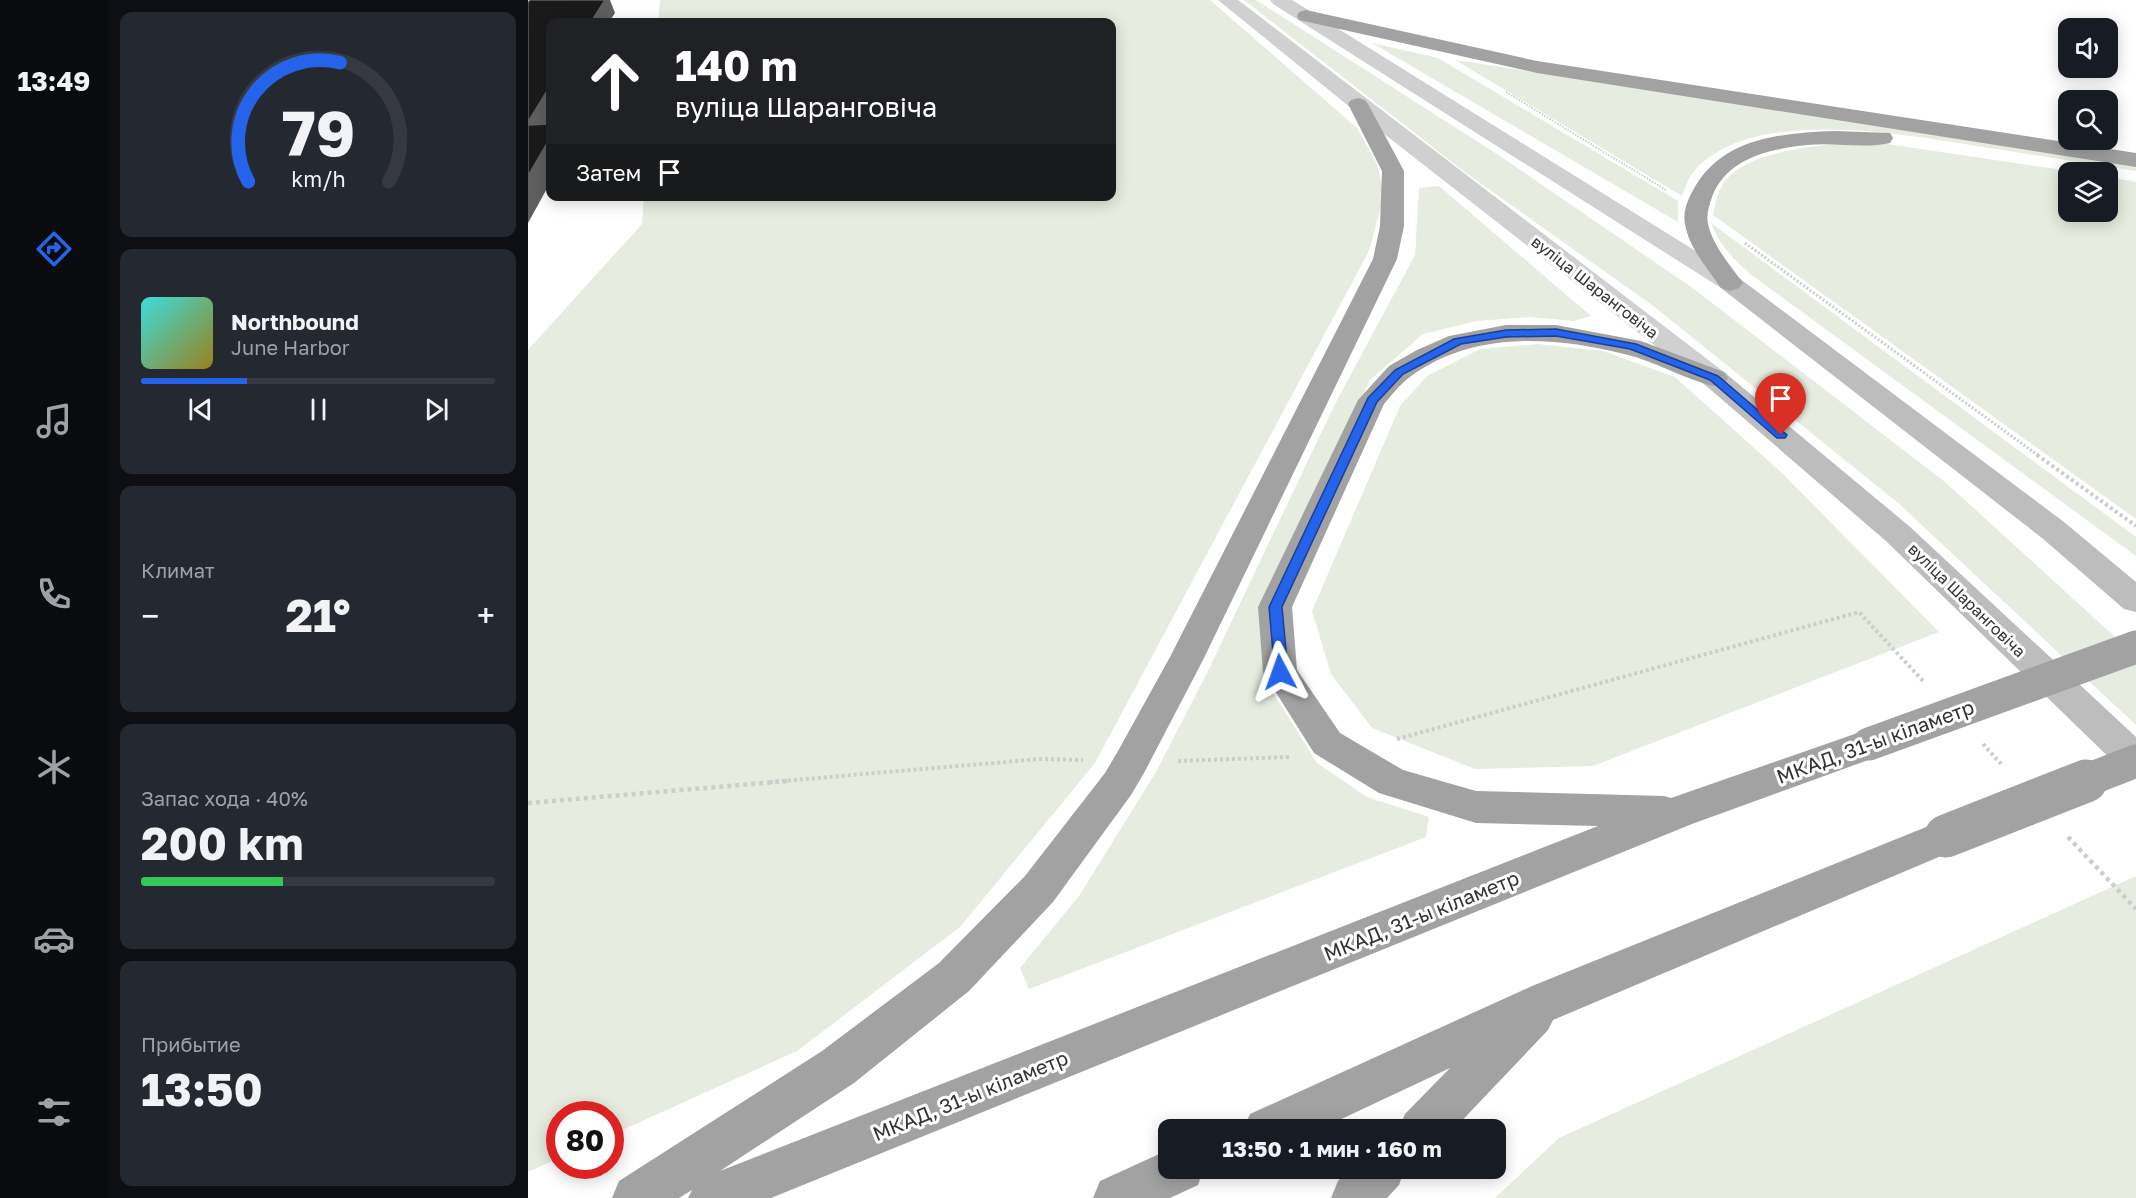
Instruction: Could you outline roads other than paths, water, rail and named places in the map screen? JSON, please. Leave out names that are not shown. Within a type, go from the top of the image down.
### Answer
[{"type":"highway","points":[[1306,16],[1537,68],[2136,160]]},
{"type":"highway","points":[[636,1198],[838,1067],[954,977],[1039,889],[1118,784],[1186,660],[1385,259],[1392,226],[1393,171],[1358,105]]},
{"type":"highway","points":[[1730,283],[1703,243],[1696,222],[1696,208],[1705,186],[1718,167],[1743,152],[1808,139],[1886,138],[2136,174]]},
{"type":"highway","points":[[1678,812],[1476,807],[1392,782],[1327,743],[1280,672],[1275,607],[1372,400],[1399,372],[1427,356],[1458,342],[1506,333],[1556,333],[1632,346],[1714,378]]},
{"type":"highway","name":"МКАД, 31-ы кіламетр","points":[[712,1198],[1678,812],[2136,646]]},
{"type":"highway","points":[[1290,1119],[1547,1001],[1946,836],[2136,761]]},
{"type":"highway","points":[[1431,1119],[1547,1001]]},
{"type":"highway","points":[[1117,1198],[1158,1179]]},
{"type":"highway","points":[[1355,1198],[1372,1179]]},
{"type":"main road","points":[[1730,283],[2053,530],[2136,600]]},
{"type":"main road","name":"вуліца Шаранговіча","points":[[1714,378],[1898,534],[2136,761]]},
{"type":"street","name":"вуліца Шаранговіча","points":[[1227,0],[1358,105],[1714,378]]},
{"type":"street","points":[[1279,0],[1730,283]]}]
